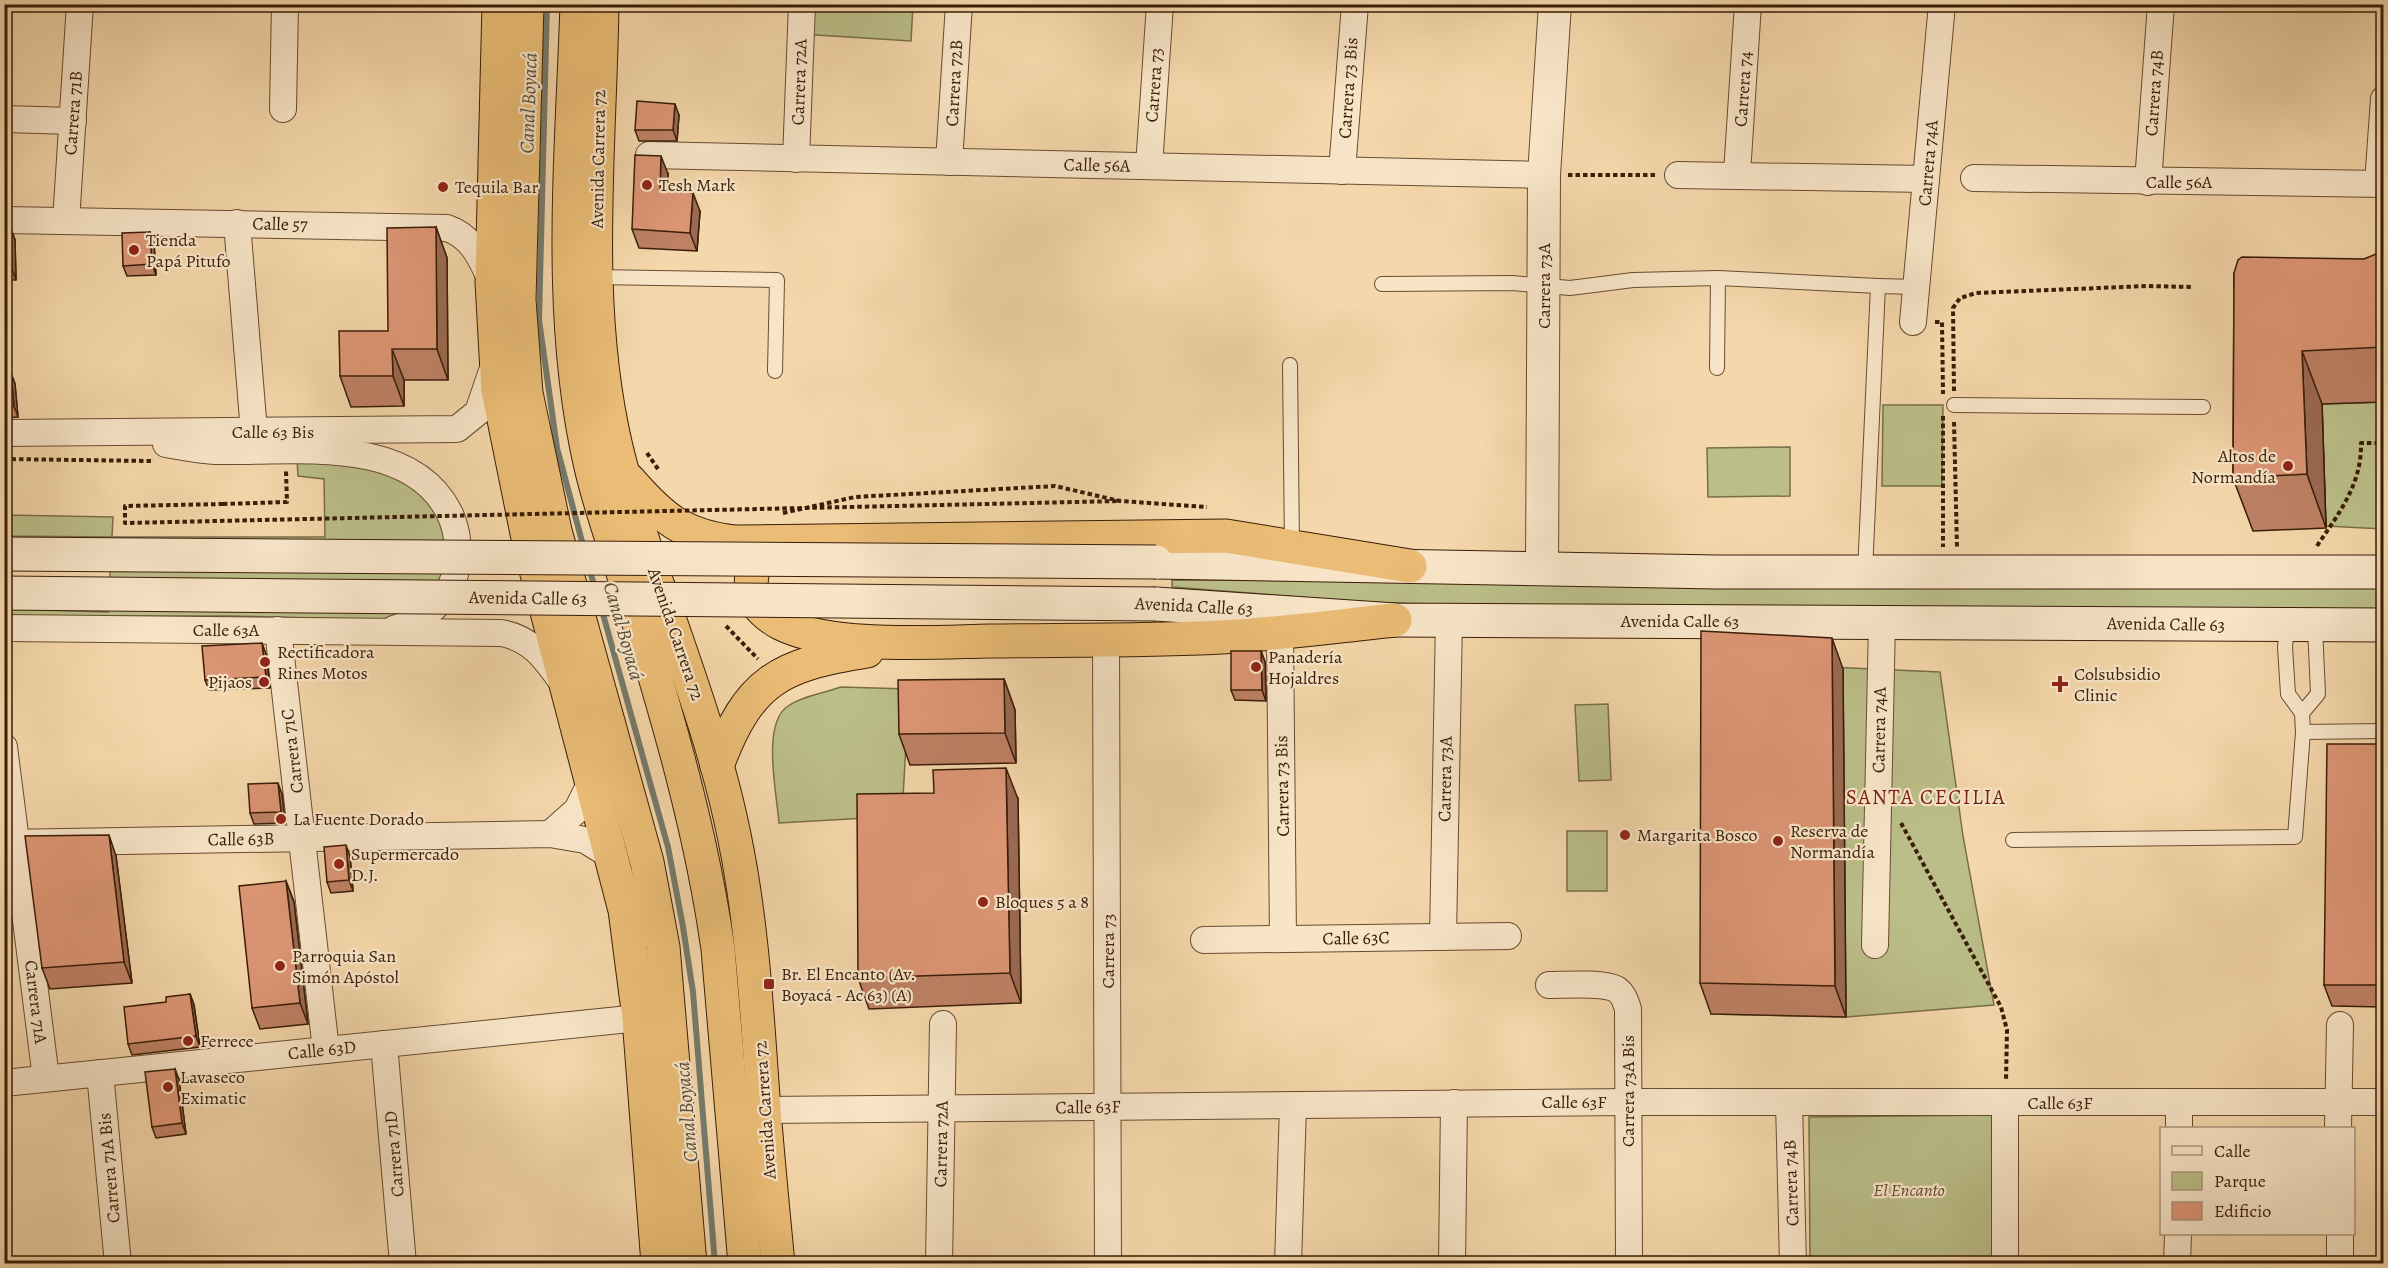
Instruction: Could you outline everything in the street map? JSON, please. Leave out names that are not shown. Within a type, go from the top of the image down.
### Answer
[{"type":"highway","points":[[499,4],[492,282],[495,359],[502,419],[522,515],[625,910],[639,1018],[658,1263]]},
{"type":"highway","points":[[527,4],[519,300],[526,393],[539,465],[587,650],[648,862],[656,901],[663,947],[690,1263]]},
{"type":"highway","points":[[577,16],[601,4]]},
{"type":"highway","name":"Avenida Carrera 72","points":[[601,4],[596,277],[604,369],[615,439],[624,474],[707,726],[734,831],[751,933],[777,1262]]},
{"type":"highway","name":"Avenida Carrera 72","points":[[577,16],[570,294],[576,380],[591,467],[693,811],[711,900],[718,948],[745,1263]]},
{"type":"highway","points":[[502,419],[539,465]]},
{"type":"highway","points":[[522,515],[539,465]]},
{"type":"highway","points":[[624,474],[658,512],[673,524],[690,532],[734,542],[1226,536],[1293,556],[1410,566]]},
{"type":"highway","points":[[768,542],[750,573],[751,589],[767,613],[780,623],[802,631],[840,637],[873,641],[925,642],[1220,637],[1280,633],[1395,620]]},
{"type":"highway","points":[[717,766],[730,730],[744,708],[775,676],[794,667],[824,658],[925,642]]},
{"type":"main road","points":[[4,554],[1156,562],[1293,556]]},
{"type":"main road","points":[[1410,566],[1865,572],[2384,572]]},
{"type":"main road","name":"Avenida Calle 63","points":[[4,593],[1156,603],[1395,620],[2384,625]]},
{"type":"street","name":"Carrera 71B","points":[[66,221],[80,4]]},
{"type":"street","points":[[283,109],[285,4]]},
{"type":"street","name":"Carrera 72A","points":[[796,159],[802,4]]},
{"type":"street","name":"Carrera 72B","points":[[949,162],[958,4]]},
{"type":"street","name":"Carrera 73","points":[[1149,166],[1160,4]]},
{"type":"street","name":"Carrera 73 Bis","points":[[1342,171],[1354,4]]},
{"type":"street","name":"Carrera 73A","points":[[1542,568],[1544,288],[1554,175],[1555,4]]},
{"type":"street","name":"Carrera 74","points":[[1737,174],[1748,4]]},
{"type":"street","name":"Carrera 74A","points":[[1913,322],[1942,4]]},
{"type":"street","name":"Carrera 74B","points":[[2148,182],[2161,4]]},
{"type":"street","points":[[2381,184],[2384,99]]},
{"type":"street","points":[[4,119],[73,121]]},
{"type":"street","name":"Calle 56A","points":[[649,155],[1554,175]]},
{"type":"street","points":[[1678,175],[1737,174],[1926,179]]},
{"type":"street","name":"Calle 56A","points":[[1974,178],[2381,184]]},
{"type":"street","name":"Calle 57","points":[[4,220],[447,228],[460,233],[475,247],[492,282]]},
{"type":"street","points":[[237,223],[254,432]]},
{"type":"street","name":"Calle 63 Bis","points":[[4,433],[457,429],[478,412],[485,397],[495,359]]},
{"type":"street","points":[[104,432],[198,450],[363,454],[390,461],[426,482],[442,498],[451,516],[458,544],[456,570],[450,590],[437,606],[409,624],[385,632]]},
{"type":"street","name":"Carrera 73A","points":[[1443,938],[1449,620]]},
{"type":"street","name":"Carrera 74A","points":[[1875,945],[1882,622]]},
{"type":"street","name":"Calle 63A","points":[[4,628],[501,633],[517,636],[537,650],[567,690]]},
{"type":"street","name":"Carrera 71C","points":[[278,630],[326,1050]]},
{"type":"street","name":"Carrera 73 Bis","points":[[1280,633],[1283,939]]},
{"type":"street","name":"Carrera 73","points":[[1106,639],[1108,1263]]},
{"type":"street","name":"Carrera 71A","points":[[4,747],[10,843],[46,1078]]},
{"type":"street","points":[[550,834],[577,810],[592,780]]},
{"type":"street","name":"Calle 63B","points":[[10,843],[550,834],[585,840],[613,857]]},
{"type":"street","name":"Calle 63C","points":[[1204,940],[1508,936]]},
{"type":"street","name":"Carrera 73A Bis","points":[[1549,985],[1616,989],[1624,998],[1628,1009],[1629,1263]]},
{"type":"street","name":"Calle 63D","points":[[4,1083],[639,1018]]},
{"type":"street","name":"Carrera 72A","points":[[939,1263],[943,1024]]},
{"type":"street","points":[[2338,1127],[2340,1025]]},
{"type":"street","name":"Carrera 71D","points":[[384,1044],[404,1263]]},
{"type":"street","name":"Carrera 71A Bis","points":[[100,1073],[118,1263]]},
{"type":"street","name":"Calle 63F","points":[[764,1110],[1628,1102],[2384,1102]]},
{"type":"street","name":"Carrera 74B","points":[[1789,1102],[1793,1263]]},
{"type":"street","points":[[2005,1102],[2005,1263]]},
{"type":"street","points":[[1452,1263],[1454,1103]]},
{"type":"street","points":[[2179,1103],[2179,1127]]},
{"type":"street","points":[[1288,1263],[1293,1105]]},
{"type":"street","points":[[2177,1263],[2178,1235]]},
{"type":"street","points":[[2340,1235],[2340,1263]]},
{"type":"lane","points":[[596,277],[777,280],[775,371]]},
{"type":"lane","points":[[1717,368],[1718,278]]},
{"type":"lane","points":[[1382,284],[1512,283],[1544,288],[1570,288],[1633,280],[1718,278],[1916,287]]},
{"type":"lane","points":[[1865,572],[1878,286]]},
{"type":"lane","points":[[1290,365],[1293,556]]},
{"type":"lane","points":[[1954,405],[2203,407]]},
{"type":"lane","points":[[2013,840],[2295,837],[2303,732],[2302,713],[2288,694],[2285,647],[2301,626]]},
{"type":"lane","points":[[2301,626],[2318,694],[2302,713]]},
{"type":"lane","points":[[2303,732],[2384,731]]},
{"type":"path","points":[[1554,175],[1678,175]]},
{"type":"path","points":[[1950,571],[1954,405],[1953,308],[1960,298],[1988,293],[2147,286],[2193,287]]},
{"type":"path","points":[[1913,322],[1942,322],[1950,571]]},
{"type":"path","points":[[2317,547],[2350,498],[2361,463],[2361,443],[2384,443]]},
{"type":"path","points":[[4,459],[156,461]]},
{"type":"path","points":[[286,464],[286,502],[125,506],[125,523],[1120,501]]},
{"type":"path","points":[[1878,783],[2001,1007],[2007,1030],[2005,1102]]},
{"type":"green space","points":[[803,5],[913,5],[911,41],[801,34]]},
{"type":"green space","points":[[2383,402],[2383,529],[2326,526],[2322,404]]},
{"type":"green space","points":[[1883,405],[1943,405],[1942,486],[1882,486]]},
{"type":"green space","points":[[1790,447],[1790,496],[1708,497],[1707,448]]},
{"type":"green space","points":[[297,459],[395,472],[435,505],[447,538],[446,571],[435,594],[393,620],[231,616],[5,616],[5,609],[108,612],[112,537],[325,537],[324,479],[298,476]]},
{"type":"green space","points":[[5,515],[113,517],[112,537],[5,536]]},
{"type":"green space","points":[[1172,580],[2383,585],[2384,610],[1506,606],[1363,602],[1172,587]]},
{"type":"green space","points":[[1713,662],[1940,672],[1963,836],[1994,1005],[1846,1017],[1711,1014]]},
{"type":"green space","points":[[841,687],[909,689],[902,816],[779,823],[773,743],[780,715],[788,706],[800,700]]},
{"type":"green space","points":[[1608,704],[1611,780],[1579,781],[1575,705]]},
{"type":"green space","points":[[1567,831],[1607,831],[1607,891],[1567,891]]},
{"type":"green space","name":"El Encanto","points":[[1995,1115],[1996,1263],[1810,1263],[1809,1117]]},
{"type":"building","points":[[637,101],[675,104],[673,130],[635,130]]},
{"type":"building","points":[[635,155],[661,156],[660,190],[693,193],[690,233],[632,229]]},
{"type":"building","points":[[436,227],[437,349],[392,349],[393,376],[340,376],[339,331],[388,331],[387,228]]},
{"type":"building","points":[[4,229],[11,229],[12,269],[4,269]]},
{"type":"building","points":[[150,232],[152,264],[123,266],[122,233]]},
{"type":"building","points":[[2376,254],[2384,254],[2384,347],[2302,351],[2307,474],[2233,478],[2234,273],[2238,260],[2242,257],[2364,259]]},
{"type":"building","points":[[11,373],[14,406],[4,407],[4,374]]},
{"type":"building","name":"Reserva de Normandía","points":[[1701,631],[1832,638],[1835,986],[1700,983]]},
{"type":"building","points":[[262,643],[266,677],[205,680],[202,646]]},
{"type":"building","points":[[1231,651],[1261,651],[1262,690],[1231,690]]},
{"type":"building","points":[[1004,679],[1005,733],[899,734],[898,680]]},
{"type":"building","points":[[2327,744],[2384,744],[2384,985],[2324,985]]},
{"type":"building","points":[[1006,768],[1010,973],[858,978],[857,794],[934,793],[933,770]]},
{"type":"building","points":[[278,783],[281,812],[250,813],[248,784]]},
{"type":"building","points":[[109,835],[124,962],[42,968],[25,836]]},
{"type":"building","points":[[346,845],[349,880],[327,882],[324,847]]},
{"type":"building","name":"Parroquia San Simón Apóstol","points":[[286,881],[300,1003],[252,1008],[239,886]]},
{"type":"building","points":[[190,994],[196,1036],[128,1044],[124,1007],[166,1002],[166,997]]},
{"type":"building","points":[[175,1069],[182,1123],[152,1127],[145,1072]]},
{"type":"waterway","name":"Canal Boyacá","points":[[547,4],[539,320],[557,448],[584,549]]},
{"type":"waterway","name":"Canal Boyacá","points":[[589,567],[595,589]]},
{"type":"waterway","name":"Canal Boyacá","points":[[601,607],[668,847],[683,927],[693,992],[715,1264]]},
{"type":"place","name":"Tesh Mark","points":[[647,185]]},
{"type":"place","name":"Tequila Bar","points":[[443,187]]},
{"type":"place","name":"Tienda Papá Pitufo","points":[[134,250]]},
{"type":"place","name":"Altos de Normandía","points":[[2288,466]]},
{"type":"place","name":"Rectificadora Rines Motos","points":[[265,662]]},
{"type":"place","name":"Panadería Hojaldres","points":[[1256,667]]},
{"type":"place","name":"Pijaos","points":[[264,682]]},
{"type":"place","name":"Colsubsidio Clinic","points":[[2060,684]]},
{"type":"place","name":"La Fuente Dorado","points":[[281,819]]},
{"type":"place","name":"Margarita Bosco","points":[[1625,835]]},
{"type":"place","name":"Reserva de Normandía","points":[[1778,841]]},
{"type":"place","name":"Supermercado D.J.","points":[[339,864]]},
{"type":"place","name":"Bloques 5 a 8","points":[[983,902]]},
{"type":"place","name":"Parroquia San Simón Apóstol","points":[[280,966]]},
{"type":"place","name":"Br. El Encanto (Av. Boyacá - Ac 63) (A)","points":[[769,984]]},
{"type":"place","name":"Ferrece","points":[[188,1041]]},
{"type":"place","name":"Lavaseco Eximatic","points":[[168,1087]]},
{"type":"district","name":"SANTA CECILIA","points":[[1926,797]]}]
